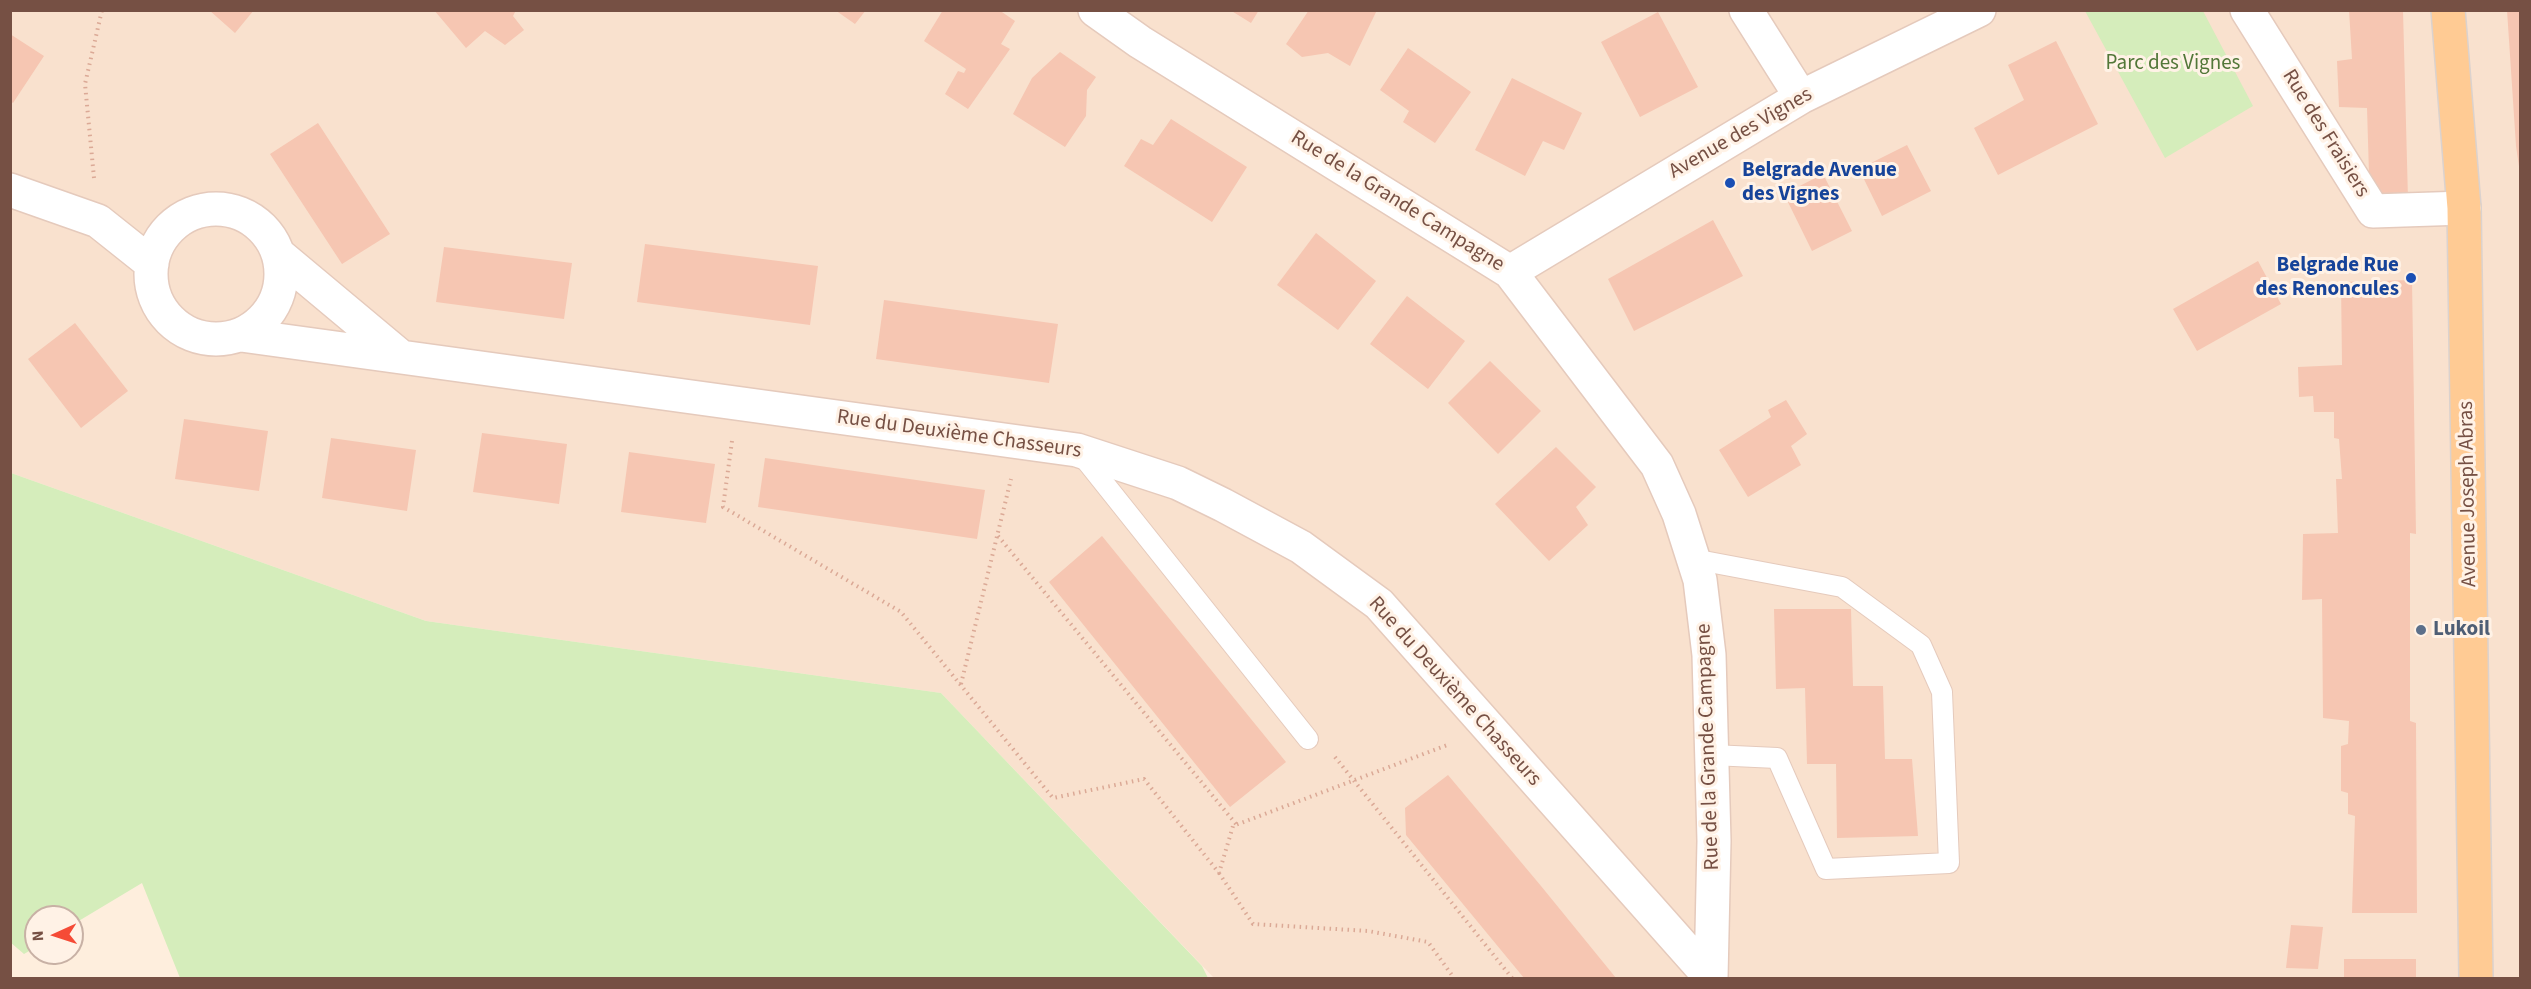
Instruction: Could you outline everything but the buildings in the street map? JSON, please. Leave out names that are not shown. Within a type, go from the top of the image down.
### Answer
[{"type":"main road","name":"Avenue Joseph Abras","points":[[2448,10],[2464,207],[2476,978]]},
{"type":"street","name":"Rue de la Grande Campagne","points":[[1095,10],[1140,42],[1510,272],[1657,465],[1679,514],[1700,580],[1709,655],[1713,755],[1711,978]]},
{"type":"street","points":[[1746,10],[1801,98]]},
{"type":"street","name":"Avenue des Vignes","points":[[1510,272],[1801,98],[1979,10]]},
{"type":"street","name":"Rue des Fraisiers","points":[[2247,10],[2373,211],[2464,207]]},
{"type":"street","points":[[10,190],[98,221],[152,264]]},
{"type":"street","name":"Rue du Deuxième Chasseurs","points":[[278,254],[281,273],[278,292],[271,310],[258,324],[241,334],[222,339],[202,338],[183,331],[168,319],[157,302],[152,283],[152,264],[159,243],[172,226],[190,214],[211,209],[232,211],[252,220],[267,235],[278,254],[400,356]]},
{"type":"street","name":"Rue du Deuxième Chasseurs","points":[[241,334],[1077,450],[1178,483],[1301,547],[1379,604],[1711,978]]},
{"type":"lane","points":[[1077,450],[1308,739]]},
{"type":"lane","points":[[1693,559],[1842,587],[1922,645],[1942,692],[1949,863],[1826,869],[1777,758],[1713,755]]},
{"type":"path","points":[[98,221],[85,84],[102,10]]},
{"type":"path","points":[[737,402],[723,507],[901,612],[1053,798],[1144,779],[1220,873],[1253,924],[1368,931],[1428,942],[1454,978]]},
{"type":"path","points":[[960,685],[1020,442]]},
{"type":"path","points":[[998,536],[1236,824]]},
{"type":"path","points":[[1220,873],[1233,826],[1236,824],[1490,729]]},
{"type":"path","points":[[1308,739],[1319,736],[1512,978]]},
{"type":"shaded area","points":[[11,11],[2520,11],[2520,978],[1214,978],[941,693],[426,621],[11,473]]},
{"type":"green space","name":"Parc des Vignes","points":[[2085,11],[2203,11],[2253,106],[2165,158]]},
{"type":"green space","points":[[11,473],[426,621],[941,693],[1202,966],[1208,978],[180,978],[142,883],[84,918],[84,905],[24,905],[24,954],[10,942]]},
{"type":"place","name":"Belgrade Avenue des Vignes","points":[[1730,183]]},
{"type":"place","name":"Belgrade Rue des Renoncules","points":[[2411,278]]},
{"type":"place","name":"Lukoil","points":[[2421,630]]}]
